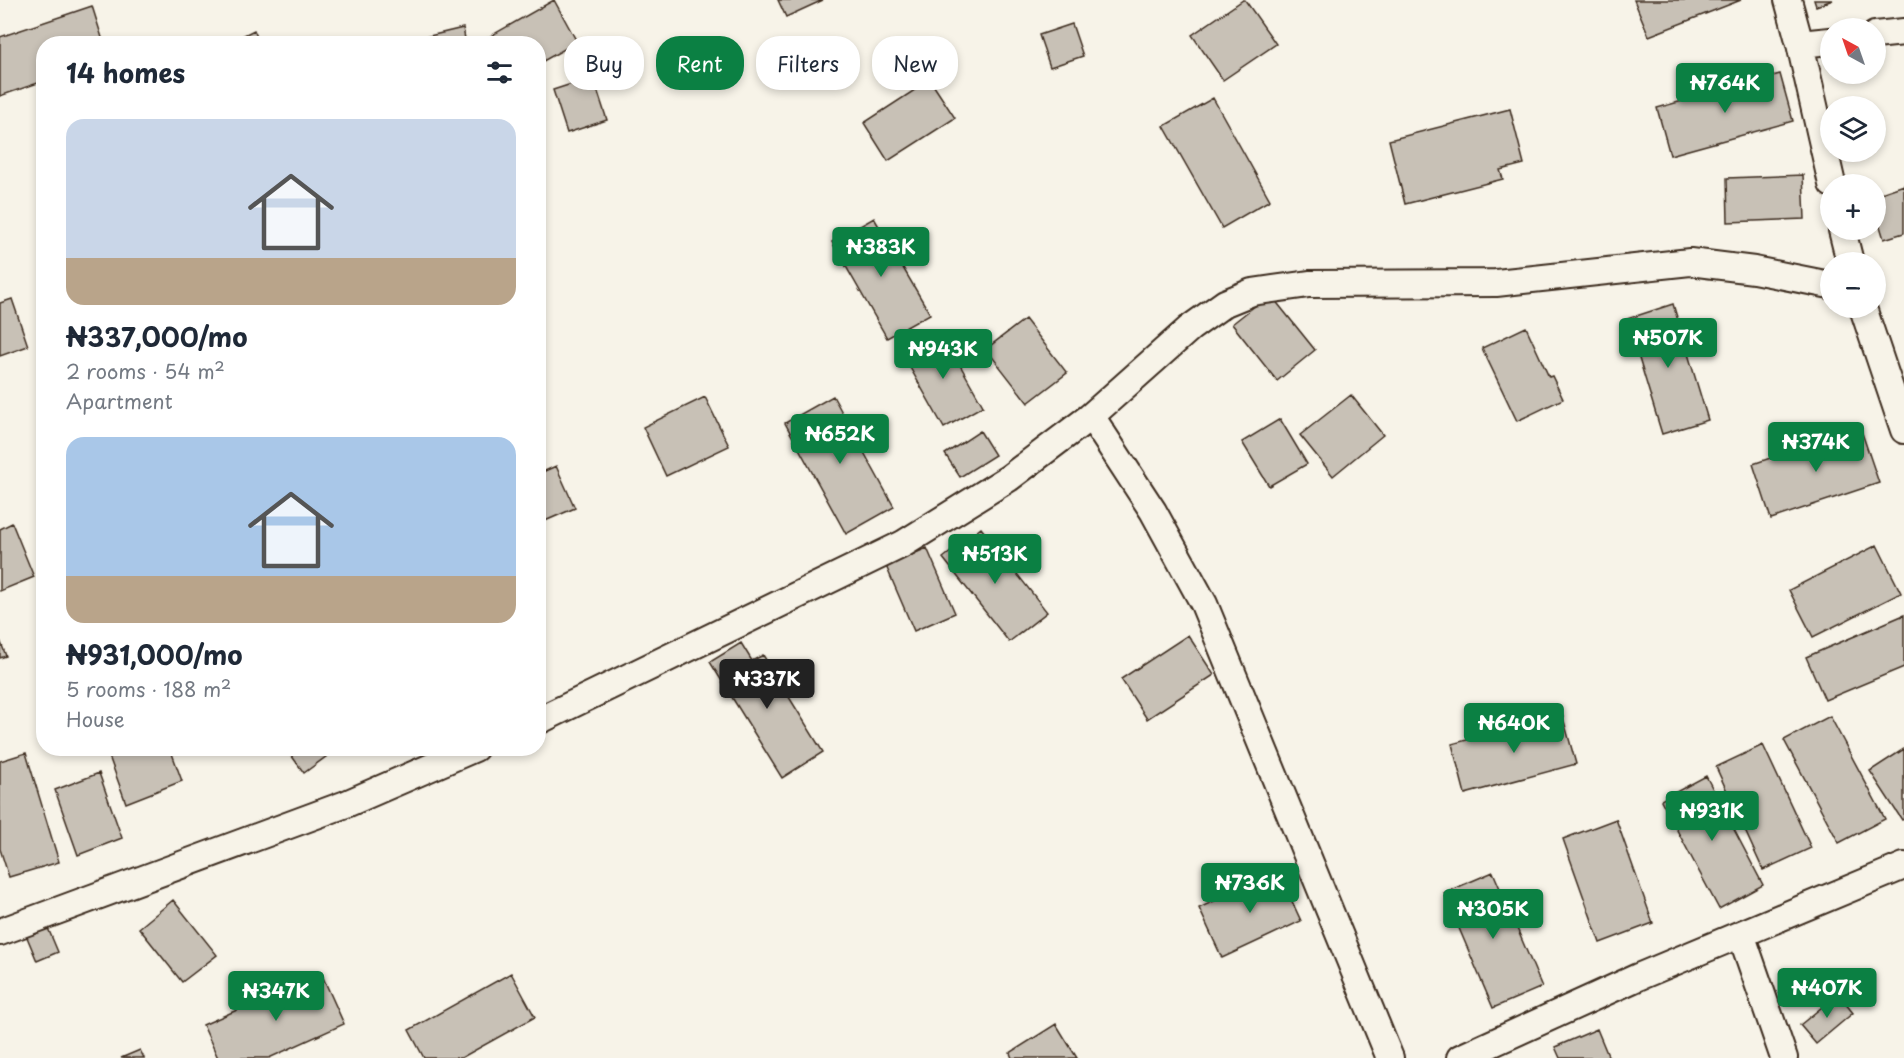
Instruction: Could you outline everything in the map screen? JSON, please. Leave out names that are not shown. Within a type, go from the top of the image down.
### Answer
[{"type":"street","points":[[1788,0],[1830,174]]},
{"type":"street","points":[[1886,34],[1904,32]]},
{"type":"street","points":[[1800,44],[1820,41]]},
{"type":"street","points":[[546,717],[903,544],[1009,478],[1091,416],[1190,328],[1225,303],[1252,292],[1309,284],[1496,283],[1690,262],[1754,270],[1820,283]]},
{"type":"street","points":[[1866,318],[1904,430]]},
{"type":"street","points":[[1091,416],[1153,511],[1204,604],[1390,1058]]},
{"type":"street","points":[[2,927],[346,804],[456,756]]},
{"type":"street","points":[[1460,1058],[1638,977],[1904,866]]},
{"type":"street","points":[[1741,934],[1784,1058]]},
{"type":"building","points":[[554,0],[574,36],[564,36],[564,49],[546,59],[546,36],[491,36]]},
{"type":"building","points":[[778,0],[823,0],[786,17]]},
{"type":"building","points":[[1243,0],[1276,44],[1223,80],[1192,35]]},
{"type":"building","points":[[1634,0],[1741,0],[1649,36]]},
{"type":"building","points":[[1814,0],[1833,0],[1816,6]]},
{"type":"building","points":[[92,6],[101,36],[36,36],[36,84],[0,96],[0,37]]},
{"type":"building","points":[[1072,24],[1083,56],[1050,67],[1039,35]]},
{"type":"building","points":[[463,28],[464,36],[430,36]]},
{"type":"building","points":[[254,30],[257,36],[242,36]]},
{"type":"building","points":[[1780,74],[1793,121],[1670,155],[1657,108]]},
{"type":"building","points":[[564,86],[564,90],[597,90],[607,120],[567,133],[553,90]]},
{"type":"building","points":[[915,90],[937,90],[955,118],[888,161],[864,123]]},
{"type":"building","points":[[1213,98],[1270,200],[1222,228],[1164,126]]},
{"type":"building","points":[[1510,109],[1524,164],[1500,170],[1503,179],[1405,204],[1389,140]]},
{"type":"building","points":[[1803,175],[1805,219],[1728,222],[1727,178]]},
{"type":"building","points":[[1904,185],[1904,233],[1886,238],[1886,191]]},
{"type":"building","points":[[874,218],[930,314],[887,338],[832,242]]},
{"type":"building","points":[[1270,294],[1315,350],[1277,381],[1232,324]]},
{"type":"building","points":[[12,299],[28,346],[0,356],[0,303]]},
{"type":"building","points":[[1673,304],[1708,420],[1662,434],[1627,319]]},
{"type":"building","points":[[1025,319],[1067,373],[1028,403],[986,349]]},
{"type":"building","points":[[1526,327],[1549,377],[1552,376],[1563,399],[1517,421],[1482,348]]},
{"type":"building","points":[[942,333],[983,406],[944,428],[903,355]]},
{"type":"building","points":[[1351,395],[1383,435],[1333,476],[1300,435]]},
{"type":"building","points":[[833,396],[894,507],[846,534],[785,423]]},
{"type":"building","points":[[705,397],[729,446],[666,476],[643,427]]},
{"type":"building","points":[[1280,419],[1307,464],[1269,486],[1242,442]]},
{"type":"building","points":[[1860,427],[1879,483],[1771,519],[1753,464]]},
{"type":"building","points":[[980,431],[995,455],[960,477],[945,454]]},
{"type":"building","points":[[556,466],[575,508],[546,521],[546,470]]},
{"type":"building","points":[[12,523],[34,577],[0,591],[0,529]]},
{"type":"building","points":[[981,528],[1047,612],[1009,642],[943,558]]},
{"type":"building","points":[[1877,545],[1901,593],[1813,637],[1789,590]]},
{"type":"building","points":[[927,548],[955,613],[914,631],[886,566]]},
{"type":"building","points":[[1904,615],[1904,667],[1825,700],[1806,657]]},
{"type":"building","points":[[1188,635],[1214,675],[1147,719],[1121,679]]},
{"type":"building","points":[[0,640],[6,656],[0,658]]},
{"type":"building","points":[[741,643],[752,661],[763,655],[823,752],[782,778],[710,662]]},
{"type":"building","points":[[1562,714],[1576,764],[1465,794],[1452,744]]},
{"type":"building","points":[[1830,716],[1885,819],[1839,843],[1784,740]]},
{"type":"building","points":[[1763,745],[1811,848],[1763,870],[1716,767]]},
{"type":"building","points":[[1904,749],[1904,819],[1902,820],[1870,771]]},
{"type":"building","points":[[26,753],[59,862],[9,877],[0,849],[0,761]]},
{"type":"building","points":[[109,756],[173,756],[182,781],[126,803]]},
{"type":"building","points":[[292,756],[327,756],[304,773]]},
{"type":"building","points":[[99,773],[122,838],[78,855],[55,790]]},
{"type":"building","points":[[1706,776],[1763,885],[1719,909],[1661,800]]},
{"type":"building","points":[[1616,819],[1653,923],[1600,943],[1563,839]]},
{"type":"building","points":[[1278,871],[1301,921],[1222,958],[1199,908]]},
{"type":"building","points":[[1493,872],[1542,987],[1493,1008],[1444,893]]},
{"type":"building","points":[[173,900],[217,955],[182,982],[139,928]]},
{"type":"building","points":[[45,921],[58,952],[37,961],[24,930]]},
{"type":"building","points":[[321,973],[344,1024],[269,1058],[218,1058],[203,1025]]},
{"type":"building","points":[[511,973],[535,1017],[461,1058],[424,1058],[409,1030]]},
{"type":"building","points":[[1838,994],[1853,1013],[1816,1044],[1800,1025]]},
{"type":"building","points":[[1056,1024],[1077,1058],[1012,1058],[1010,1053]]},
{"type":"building","points":[[1597,1029],[1609,1058],[1560,1058],[1555,1047]]},
{"type":"building","points":[[140,1050],[144,1058],[121,1058]]}]
